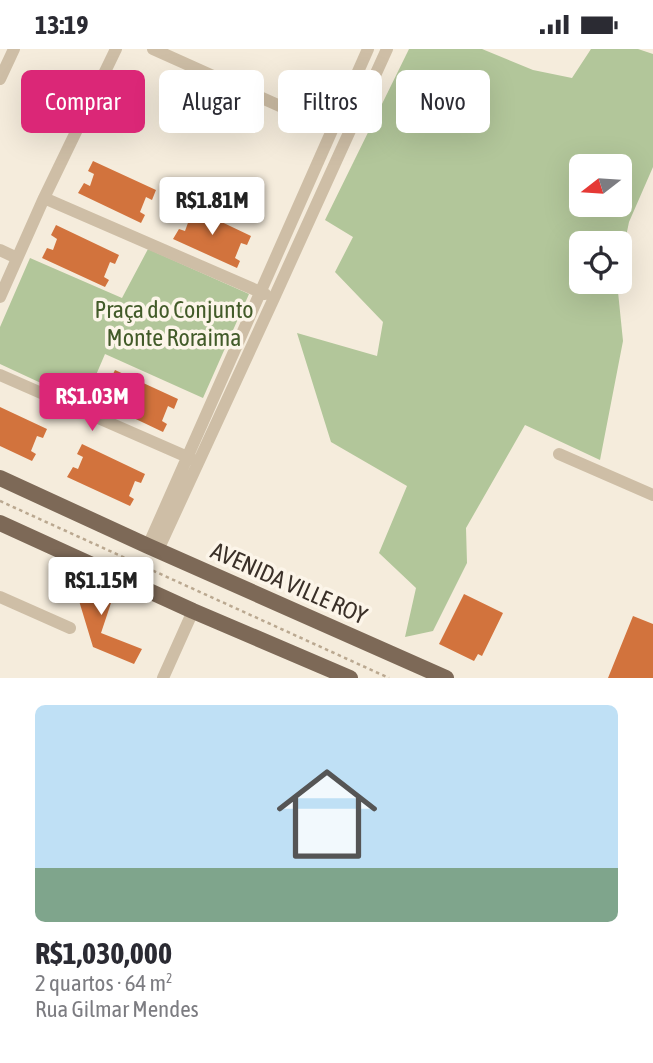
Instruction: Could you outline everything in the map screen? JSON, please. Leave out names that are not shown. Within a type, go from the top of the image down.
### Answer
[{"type":"main road","name":"AVENIDA VILLE ROY","points":[[0,478],[446,678]]},
{"type":"main road","points":[[0,523],[193,611],[350,678]]},
{"type":"street","points":[[0,79],[15,49]]},
{"type":"street","points":[[0,297],[116,49]]},
{"type":"street","points":[[153,49],[278,105]]},
{"type":"street","points":[[358,70],[368,49]]},
{"type":"street","points":[[192,459],[274,298],[387,49]]},
{"type":"street","points":[[153,548],[329,133]]},
{"type":"street","points":[[44,198],[274,298]]},
{"type":"street","points":[[0,250],[17,258]]},
{"type":"street","points":[[0,375],[192,459]]},
{"type":"street","points":[[559,454],[653,495]]},
{"type":"street","points":[[0,597],[70,628]]},
{"type":"street","points":[[163,678],[193,611]]},
{"type":"path","points":[[0,501],[389,678]]},
{"type":"green space","points":[[409,49],[482,49],[533,70],[572,78],[591,49],[638,49],[653,54],[653,167],[632,215],[632,154],[569,154],[569,217],[631,217],[627,231],[569,231],[569,294],[618,294],[623,341],[600,460],[525,425],[466,528],[467,563],[433,631],[405,637],[416,588],[379,553],[407,486],[331,442],[297,333],[377,356],[383,322],[335,272],[353,237],[325,220],[368,133],[382,133],[382,104],[396,75],[396,133],[490,133],[490,70],[399,70]]},
{"type":"green space","name":"Praça do Conjunto Monte Roraima","points":[[148,249],[249,294],[203,398],[105,354],[84,403],[0,364],[0,327],[30,258],[122,298]]},
{"type":"building","points":[[93,161],[156,190],[152,200],[146,197],[140,212],[145,215],[141,223],[78,193],[84,183],[90,186],[94,174],[88,171]]},
{"type":"building","points":[[188,206],[251,236],[247,245],[241,243],[235,258],[240,261],[237,268],[173,239],[179,229],[185,231],[189,220],[183,216]]},
{"type":"building","points":[[56,225],[119,255],[115,264],[110,262],[104,277],[109,280],[105,287],[42,258],[47,248],[53,250],[57,239],[51,235]]},
{"type":"building","points":[[115,370],[178,399],[174,409],[168,406],[162,421],[167,424],[163,432],[100,402],[106,392],[111,395],[116,383],[110,380]]},
{"type":"building","points":[[0,407],[47,429],[43,438],[37,436],[31,451],[36,454],[32,461],[0,446]]},
{"type":"building","points":[[82,444],[145,474],[141,483],[135,481],[129,496],[134,499],[130,506],[67,477],[73,467],[78,469],[83,457],[77,454]]},
{"type":"building","points":[[70,571],[116,588],[101,633],[142,649],[134,664],[93,647]]},
{"type":"building","points":[[464,594],[503,613],[482,656],[478,654],[474,661],[439,644]]},
{"type":"building","points":[[633,616],[653,624],[653,678],[608,678]]}]
